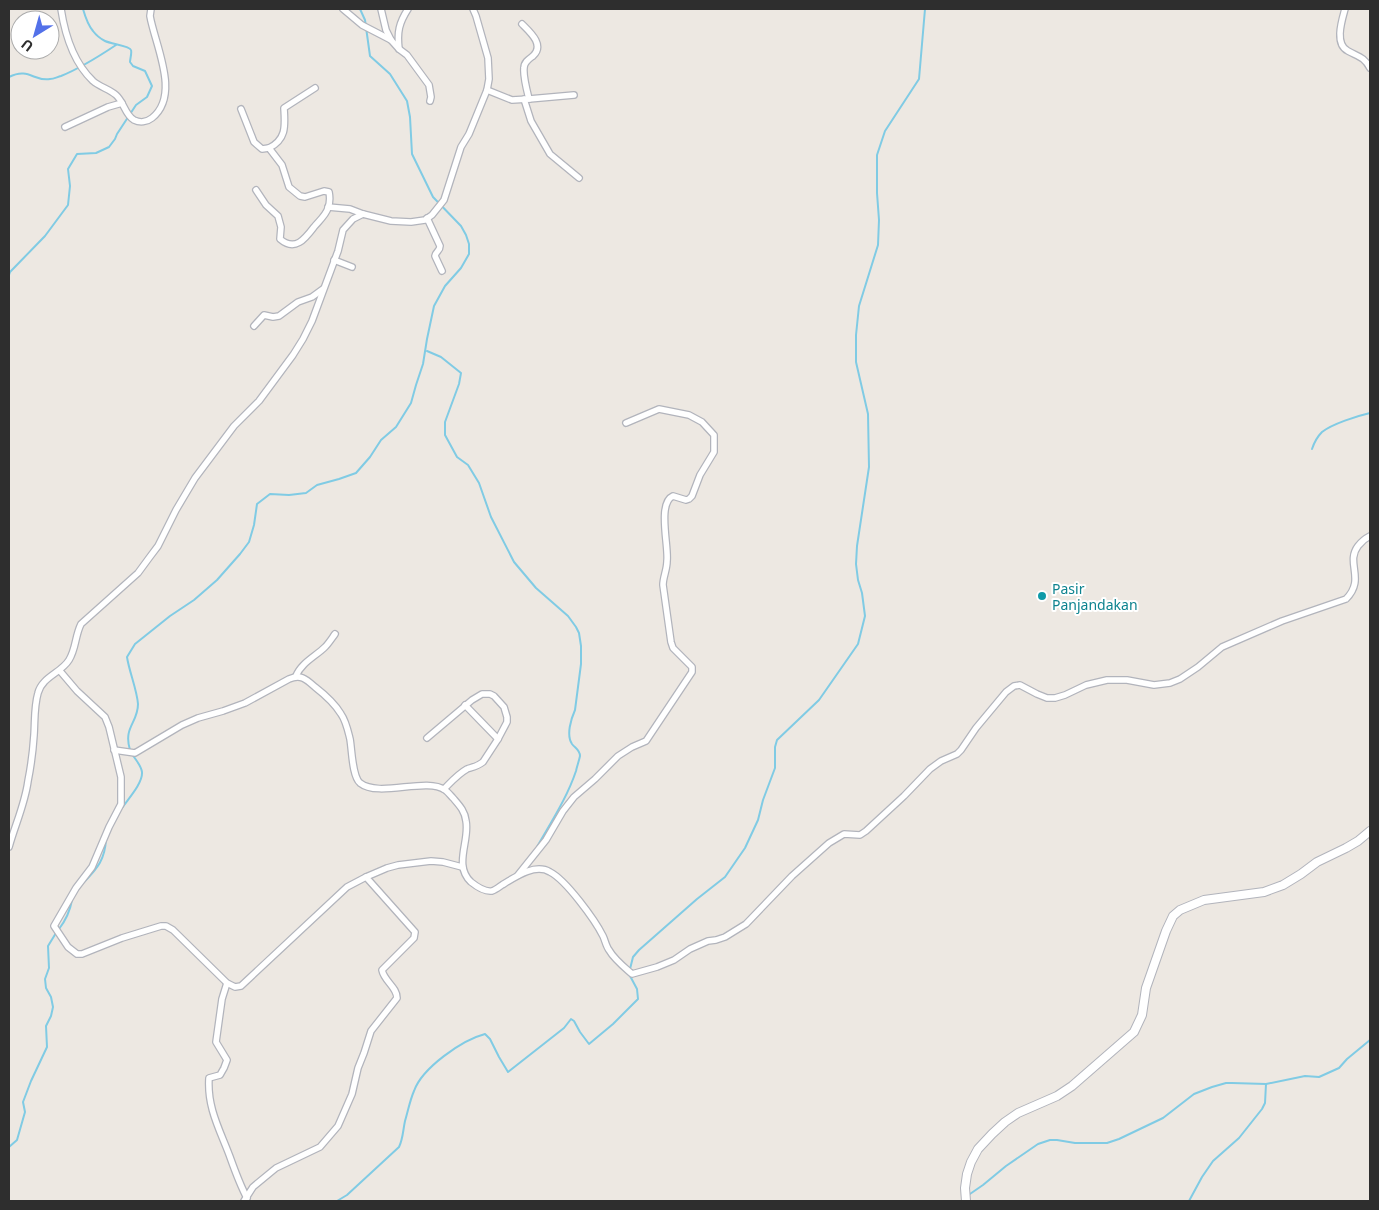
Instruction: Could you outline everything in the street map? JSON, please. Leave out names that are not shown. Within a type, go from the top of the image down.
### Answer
[{"type":"street","points":[[61,9],[68,40],[75,58],[95,82],[118,96],[129,115],[140,122],[146,122],[157,113],[165,94],[163,63],[152,28],[151,9]]},
{"type":"street","points":[[343,9],[371,31],[391,40]]},
{"type":"street","points":[[381,9],[386,30],[391,40],[407,55],[429,85],[430,101]]},
{"type":"street","points":[[399,49],[399,25],[408,9]]},
{"type":"street","points":[[1345,9],[1341,28],[1341,43],[1344,49],[1363,58],[1370,68]]},
{"type":"street","points":[[328,207],[350,209],[391,221],[411,222],[427,218],[444,200],[461,147],[469,134],[487,90],[489,79],[488,58],[475,11]]},
{"type":"street","points":[[522,24],[536,39],[538,50],[528,60],[524,68],[527,99],[535,130],[550,154],[579,178]]},
{"type":"street","points":[[241,109],[254,142],[259,148],[269,148],[278,142],[284,133],[284,108],[315,88]]},
{"type":"street","points":[[487,90],[512,100],[574,96]]},
{"type":"street","points":[[65,127],[108,107],[122,103]]},
{"type":"street","points":[[256,190],[266,206],[278,216],[280,239],[285,243],[294,244],[307,237],[328,207],[329,194],[327,191],[303,197],[291,189],[282,165],[269,148]]},
{"type":"street","points":[[9,847],[28,783],[38,691],[44,682],[60,671],[69,661],[81,624],[138,573],[158,546],[195,478],[234,426],[259,401],[293,355],[312,321],[343,230],[353,219],[364,214]]},
{"type":"street","points":[[427,218],[440,246],[435,256],[442,271]]},
{"type":"street","points":[[334,260],[352,267]]},
{"type":"street","points":[[254,326],[264,315],[279,316],[298,302],[312,297],[323,289]]},
{"type":"street","points":[[518,875],[546,840],[563,811],[574,797],[618,756],[646,741],[692,672],[692,667],[674,648],[671,642],[663,585],[668,561],[664,523],[666,502],[669,498],[672,496],[686,500],[692,496],[700,475],[714,452],[714,434],[702,422],[689,415],[659,409],[626,423]]},
{"type":"street","points":[[296,676],[308,681],[318,689],[342,715],[350,740],[354,774],[360,783],[378,788],[428,786],[444,789],[458,804],[464,812],[467,823],[462,867],[470,881],[486,890],[493,891],[518,875],[533,870],[544,869],[550,871],[557,876],[587,912],[603,936],[609,951],[632,974],[674,960],[694,946],[708,940],[725,937],[746,924],[792,876],[829,843],[844,834],[860,835],[866,831],[930,769],[941,761],[957,754],[1006,692],[1014,686],[1020,685],[1042,696],[1055,698],[1086,685],[1107,680],[1127,680],[1154,685],[1170,683],[1180,679],[1222,647],[1282,621],[1346,599],[1354,588],[1356,579],[1353,562],[1355,552],[1358,546],[1370,536]]},
{"type":"street","points":[[114,750],[135,753],[182,725],[245,702],[296,676],[302,667],[326,647],[335,634]]},
{"type":"street","points":[[60,671],[77,691],[105,717],[109,726],[121,777],[121,804],[109,827],[95,862],[76,888],[54,924],[68,947],[77,954],[82,954],[122,938],[166,926],[173,930],[227,982],[234,987],[241,986],[347,887],[366,877],[398,865],[431,861],[462,867]]},
{"type":"street","points":[[427,738],[482,694],[486,693],[494,696],[504,707],[507,722],[498,740],[481,764],[465,771],[444,789]]},
{"type":"street","points":[[465,706],[498,740]]},
{"type":"street","points":[[966,1201],[965,1188],[971,1162],[978,1149],[992,1134],[1005,1122],[1018,1114],[1057,1096],[1072,1086],[1134,1032],[1142,1015],[1146,988],[1169,922],[1176,913],[1204,900],[1264,892],[1283,884],[1317,862],[1358,841],[1370,831]]},
{"type":"street","points":[[246,1200],[253,1187],[276,1168],[320,1147],[338,1126],[352,1094],[358,1068],[371,1031],[396,998],[396,992],[382,974],[382,970],[414,938],[415,932],[366,877]]},
{"type":"street","points":[[227,982],[222,999],[216,1042],[227,1060],[220,1076],[209,1078],[208,1092],[212,1111],[246,1200]]},
{"type":"waterway","points":[[9,275],[45,236],[68,205],[70,186],[68,169],[77,154],[96,153],[109,147],[136,105],[147,97],[152,86],[145,71],[133,66],[130,62],[131,50],[99,37],[90,26],[83,9]]},
{"type":"waterway","points":[[130,750],[128,742],[129,730],[136,716],[138,704],[127,657],[135,644],[170,616],[194,600],[217,580],[240,554],[249,542],[257,504],[270,494],[289,495],[306,493],[317,485],[356,473],[381,440],[396,427],[411,403],[423,364],[434,306],[445,286],[461,268],[469,254],[469,244],[461,226],[433,197],[412,154],[407,101],[390,74],[370,56],[365,20],[360,9]]},
{"type":"waterway","points":[[630,969],[633,957],[639,950],[725,877],[745,848],[758,820],[775,768],[777,740],[819,700],[858,644],[865,616],[856,564],[857,546],[869,467],[868,414],[856,362],[859,306],[878,245],[877,155],[885,131],[919,79],[925,9]]},
{"type":"waterway","points":[[9,77],[16,74],[27,74],[40,79],[54,78],[82,66],[116,45]]},
{"type":"waterway","points":[[427,351],[441,357],[461,373],[459,384],[445,422],[445,435],[457,457],[468,465],[479,483],[491,517],[514,562],[536,588],[568,616],[579,633],[581,664],[575,710],[569,736],[580,756],[568,791],[537,847]]},
{"type":"waterway","points":[[1312,449],[1319,436],[1326,429],[1370,413]]},
{"type":"waterway","points":[[122,808],[138,786],[142,776],[140,767],[132,754]]},
{"type":"waterway","points":[[84,882],[100,863],[106,839]]},
{"type":"waterway","points":[[59,929],[64,922],[72,900]]},
{"type":"waterway","points":[[9,1147],[17,1140],[25,1112],[23,1102],[47,1047],[46,1026],[53,1007],[51,997],[46,988],[45,979],[49,968],[48,946],[56,933]]},
{"type":"waterway","points":[[337,1201],[347,1195],[399,1147],[410,1102],[418,1082],[444,1056],[465,1042],[485,1034],[490,1039],[508,1072],[564,1028],[571,1019],[589,1044],[613,1024],[638,999],[637,989],[629,974]]},
{"type":"waterway","points":[[967,1196],[1038,1144],[1050,1140],[1075,1143],[1107,1143],[1163,1118],[1194,1094],[1226,1083],[1266,1084],[1305,1076],[1319,1077],[1339,1068],[1370,1040]]},
{"type":"waterway","points":[[1189,1201],[1213,1161],[1239,1138],[1262,1109],[1265,1103],[1266,1084]]},
{"type":"place","name":"Pasir Panjandakan","points":[[1042,596]]}]
